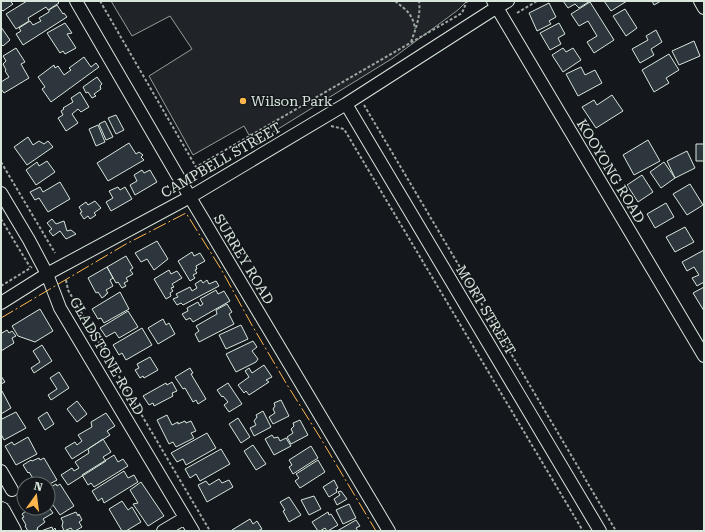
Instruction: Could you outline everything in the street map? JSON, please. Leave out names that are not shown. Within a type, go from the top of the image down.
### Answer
[{"type":"highway","points":[[1,511],[12,531]]},
{"type":"street","name":"SURREY ROAD","points":[[76,1],[190,197],[389,531]]},
{"type":"street","name":"CAMPBELL STREET","points":[[1,303],[47,274],[190,197],[346,104],[495,4],[508,1]]},
{"type":"street","points":[[700,1],[704,8]]},
{"type":"street","name":"KOOYONG ROAD","points":[[495,4],[704,356]]},
{"type":"street","name":"MORT STREET","points":[[346,104],[600,531]]},
{"type":"street","name":"GLADSTONE ROAD","points":[[1,193],[29,240],[35,265],[47,274],[60,308],[193,531]]},
{"type":"street","points":[[1,471],[12,490]]},
{"type":"street","points":[[163,531],[185,518]]},
{"type":"path","points":[[100,1],[196,167],[462,13],[467,1]]},
{"type":"path","points":[[395,1],[411,15],[416,30]]},
{"type":"path","points":[[411,43],[418,23],[420,6],[419,1]]},
{"type":"path","points":[[517,13],[537,1]]},
{"type":"path","points":[[363,104],[616,531]]},
{"type":"path","points":[[328,125],[344,129],[583,531]]},
{"type":"path","points":[[1,162],[56,253]]},
{"type":"path","points":[[1,219],[35,265],[1,286]]},
{"type":"path","points":[[66,280],[68,290],[210,531]]},
{"type":"shaded area","name":"Wilson Park","points":[[111,1],[467,1],[458,10],[393,58],[257,142],[251,134],[249,135],[244,126],[193,155],[149,76],[192,49],[170,16],[132,36]]},
{"type":"building","points":[[1,1],[10,1],[13,4],[3,11],[1,9]]},
{"type":"building","points":[[27,1],[57,1],[59,3],[48,10],[46,7],[28,18],[29,21],[16,29],[6,14]]},
{"type":"building","points":[[563,1],[590,1],[579,8],[575,4],[568,8]]},
{"type":"building","points":[[604,1],[627,1],[611,11]]},
{"type":"building","points":[[652,1],[661,1],[654,5]]},
{"type":"building","points":[[590,2],[614,40],[594,53],[587,42],[597,36],[588,21],[579,26],[571,14]]},
{"type":"building","points":[[549,3],[556,17],[549,21],[551,24],[537,31],[529,13]]},
{"type":"building","points":[[57,5],[67,17],[23,45],[16,34],[21,31],[19,28],[30,21],[33,25],[41,21],[39,18]]},
{"type":"building","points":[[625,9],[637,28],[626,36],[613,16]]},
{"type":"building","points":[[65,23],[72,33],[67,34],[76,48],[65,54],[63,51],[60,53],[47,33]]},
{"type":"building","points":[[559,23],[565,34],[558,38],[561,44],[550,50],[540,33]]},
{"type":"building","points":[[1,27],[10,40],[3,46],[1,44]]},
{"type":"building","points":[[656,30],[662,42],[651,49],[654,55],[640,63],[632,49],[648,40],[646,36]]},
{"type":"building","points":[[694,41],[700,56],[679,65],[672,51]]},
{"type":"building","points":[[16,48],[25,62],[21,64],[29,78],[4,93],[1,89],[1,82],[9,77],[3,64],[6,61],[3,56]]},
{"type":"building","points":[[563,48],[566,52],[573,48],[581,60],[563,72],[552,55]]},
{"type":"building","points":[[669,54],[679,70],[666,78],[669,83],[654,92],[642,70]]},
{"type":"building","points":[[84,57],[91,67],[96,63],[99,67],[51,102],[42,89],[45,87],[38,77],[54,65],[55,68],[58,66],[64,75],[71,70],[69,68]]},
{"type":"building","points":[[581,67],[585,75],[595,70],[602,83],[578,96],[566,74]]},
{"type":"building","points":[[97,77],[102,84],[100,86],[101,89],[94,94],[96,96],[92,98],[88,92],[86,93],[83,87]]},
{"type":"building","points":[[80,92],[89,107],[81,112],[78,109],[72,114],[78,123],[66,131],[58,118],[63,115],[61,111],[64,109],[63,108],[73,102],[71,98]]},
{"type":"building","points":[[612,95],[623,111],[596,128],[582,107],[594,100],[597,105]]},
{"type":"building","points":[[116,115],[124,130],[116,134],[108,118]]},
{"type":"building","points":[[105,121],[113,137],[106,140],[99,124]]},
{"type":"building","points":[[98,125],[105,142],[96,146],[89,129]]},
{"type":"building","points":[[28,137],[33,145],[39,141],[44,144],[48,141],[53,147],[27,165],[14,147]]},
{"type":"building","points":[[648,140],[660,161],[634,175],[623,155]]},
{"type":"building","points":[[129,143],[136,154],[139,152],[143,155],[141,157],[144,160],[108,181],[97,163]]},
{"type":"building","points":[[696,144],[704,144],[704,161],[696,161]]},
{"type":"building","points":[[687,151],[695,168],[675,178],[667,161]]},
{"type":"building","points":[[47,161],[55,172],[36,185],[26,170],[37,162],[39,166]]},
{"type":"building","points":[[664,162],[675,178],[661,188],[650,172]]},
{"type":"building","points":[[142,170],[144,173],[150,170],[157,182],[135,195],[130,185],[137,181],[134,175]]},
{"type":"building","points":[[642,175],[653,192],[638,202],[627,185]]},
{"type":"building","points":[[60,182],[70,199],[48,212],[39,198],[35,200],[30,192],[40,187],[43,192]]},
{"type":"building","points":[[690,184],[703,205],[687,215],[673,194]]},
{"type":"building","points":[[118,187],[120,190],[125,187],[132,199],[111,211],[106,202],[113,198],[109,191]]},
{"type":"building","points":[[95,201],[101,208],[94,213],[96,215],[90,219],[88,216],[84,219],[80,213],[82,212],[79,207],[86,202],[88,205]]},
{"type":"building","points":[[666,203],[674,217],[655,228],[647,214]]},
{"type":"building","points":[[52,219],[56,224],[64,221],[67,231],[71,230],[76,234],[66,239],[60,231],[53,236],[49,231],[52,229],[47,223]]},
{"type":"building","points":[[685,227],[694,242],[675,252],[666,237]]},
{"type":"building","points":[[157,241],[168,259],[154,270],[147,259],[141,262],[135,253]]},
{"type":"building","points":[[704,250],[704,282],[697,286],[692,278],[699,275],[694,267],[687,271],[682,262]]},
{"type":"building","points":[[192,252],[194,256],[200,253],[205,261],[196,266],[197,269],[195,270],[197,273],[193,275],[195,278],[190,281],[178,261]]},
{"type":"building","points":[[126,256],[133,268],[130,270],[133,274],[126,278],[128,281],[124,283],[126,286],[122,288],[118,282],[116,283],[107,267]]},
{"type":"building","points":[[107,267],[113,278],[110,280],[113,286],[106,290],[108,293],[102,298],[98,292],[96,293],[88,278]]},
{"type":"building","points":[[169,270],[171,274],[177,271],[182,278],[172,284],[174,287],[171,288],[173,291],[170,293],[171,296],[166,299],[154,279]]},
{"type":"building","points":[[201,280],[203,283],[207,280],[209,284],[216,281],[219,286],[183,305],[181,303],[177,305],[173,299],[178,297],[176,294],[190,287],[192,291],[197,288],[195,284]]},
{"type":"building","points":[[704,287],[704,311],[693,293]]},
{"type":"building","points":[[216,290],[218,294],[224,291],[230,301],[193,322],[190,318],[186,320],[182,314],[188,311],[187,308],[198,302],[200,306],[203,304],[200,299]]},
{"type":"building","points":[[120,292],[129,309],[104,323],[101,318],[98,319],[92,309]]},
{"type":"building","points":[[227,304],[232,312],[229,314],[234,324],[199,342],[195,334],[199,331],[196,326],[217,314],[216,310]]},
{"type":"building","points":[[40,309],[53,331],[35,342],[18,336],[12,326]]},
{"type":"building","points":[[128,311],[138,327],[119,338],[115,332],[106,337],[100,328]]},
{"type":"building","points":[[163,319],[166,325],[169,323],[175,334],[158,344],[148,328]]},
{"type":"building","points":[[241,325],[248,339],[226,349],[219,335]]},
{"type":"building","points":[[142,328],[152,345],[126,360],[122,353],[119,355],[113,345]]},
{"type":"building","points":[[7,330],[9,333],[12,331],[16,336],[12,338],[14,343],[1,351],[1,331],[2,333]]},
{"type":"building","points":[[253,341],[257,347],[252,351],[258,359],[256,362],[236,372],[226,354]]},
{"type":"building","points":[[42,345],[52,361],[34,373],[31,368],[40,362],[33,351]]},
{"type":"building","points":[[150,357],[158,370],[144,378],[143,376],[140,378],[135,370],[139,368],[137,364]]},
{"type":"building","points":[[264,365],[272,377],[266,380],[269,382],[249,395],[246,391],[244,393],[238,385],[249,377],[245,371],[249,368],[252,373]]},
{"type":"building","points":[[190,368],[193,373],[191,374],[206,399],[198,404],[196,400],[193,402],[185,388],[183,389],[175,377]]},
{"type":"building","points":[[59,372],[69,388],[51,400],[48,395],[57,389],[50,378]]},
{"type":"building","points":[[1,376],[5,382],[1,384]]},
{"type":"building","points":[[172,382],[177,391],[172,393],[173,396],[154,406],[153,403],[149,405],[143,396],[166,383],[167,385]]},
{"type":"building","points":[[228,383],[242,404],[229,412],[224,405],[228,402],[217,390]]},
{"type":"building","points":[[2,391],[11,408],[1,414],[1,392]]},
{"type":"building","points":[[281,400],[289,416],[273,424],[269,417],[275,413],[273,409],[275,406],[274,403]]},
{"type":"building","points":[[77,401],[87,414],[77,422],[67,409]]},
{"type":"building","points":[[263,411],[271,427],[254,436],[250,428],[256,425],[254,421],[257,417],[256,415]]},
{"type":"building","points":[[16,412],[26,428],[4,440],[1,434],[1,417],[2,419]]},
{"type":"building","points":[[47,412],[54,424],[45,430],[38,418]]},
{"type":"building","points":[[106,413],[115,426],[107,431],[110,435],[72,459],[65,448],[75,442],[77,445],[82,441],[78,435],[92,427],[91,422]]},
{"type":"building","points":[[167,415],[172,425],[178,422],[178,424],[185,421],[186,423],[191,421],[196,431],[191,433],[194,438],[176,447],[173,442],[169,444],[157,420]]},
{"type":"building","points":[[238,418],[250,437],[241,443],[229,424]]},
{"type":"building","points":[[300,420],[308,435],[291,444],[287,437],[293,433],[291,429],[294,426],[293,423]]},
{"type":"building","points":[[207,433],[216,448],[186,465],[183,459],[177,462],[171,453]]},
{"type":"building","points":[[272,435],[274,438],[278,437],[280,441],[286,438],[291,446],[274,455],[265,439]]},
{"type":"building","points":[[28,437],[37,454],[16,465],[5,446],[12,442],[14,445]]},
{"type":"building","points":[[103,439],[111,452],[103,457],[106,461],[68,485],[61,475],[72,468],[74,471],[79,468],[75,462],[89,453],[88,449]]},
{"type":"building","points":[[253,445],[266,464],[256,470],[244,451]]},
{"type":"building","points":[[311,446],[318,458],[293,474],[289,467],[292,465],[289,460]]},
{"type":"building","points":[[221,449],[230,464],[200,481],[196,474],[190,478],[185,469]]},
{"type":"building","points":[[114,455],[118,462],[123,459],[128,466],[94,487],[91,483],[88,485],[82,475]]},
{"type":"building","points":[[39,458],[40,460],[44,458],[55,476],[32,476],[23,465],[31,460],[32,461]]},
{"type":"building","points":[[318,460],[325,472],[300,488],[295,481],[299,478],[296,474]]},
{"type":"building","points":[[124,471],[128,478],[134,475],[138,482],[104,503],[102,498],[98,501],[92,491]]},
{"type":"building","points":[[219,479],[222,483],[229,480],[233,487],[207,502],[198,485],[206,481],[209,485]]},
{"type":"building","points":[[334,480],[338,488],[336,489],[337,492],[329,497],[323,487]]},
{"type":"building","points":[[141,482],[164,516],[148,526],[133,504],[138,503],[130,490]]},
{"type":"building","points":[[56,484],[57,486],[60,484],[74,506],[60,515],[56,509]]},
{"type":"building","points":[[341,491],[347,499],[337,505],[334,499],[340,495],[338,492]]},
{"type":"building","points":[[314,496],[321,509],[309,515],[301,500]]},
{"type":"building","points":[[289,497],[301,515],[289,522],[283,511],[285,510],[280,502]]},
{"type":"building","points":[[122,501],[128,510],[132,507],[141,522],[126,531],[122,531],[109,509]]},
{"type":"building","points":[[349,504],[356,518],[343,524],[336,510]]},
{"type":"building","points":[[76,512],[82,520],[79,522],[82,527],[75,531],[71,528],[64,531],[61,518]]},
{"type":"building","points":[[328,512],[338,525],[328,531],[325,528],[318,531],[312,522]]},
{"type":"building","points":[[23,516],[48,516],[43,519],[45,522],[35,531],[28,531],[22,518]]},
{"type":"building","points":[[250,519],[253,524],[257,521],[262,529],[258,531],[232,530]]},
{"type":"building","points":[[356,520],[360,526],[356,528],[358,531],[337,531]]},
{"type":"building","points":[[52,527],[53,530],[55,528],[56,531],[41,531]]},
{"type":"power","points":[[1,318],[126,244],[186,213],[221,269],[286,383],[376,531]]},
{"type":"place","name":"Wilson Park","points":[[243,101]]}]
